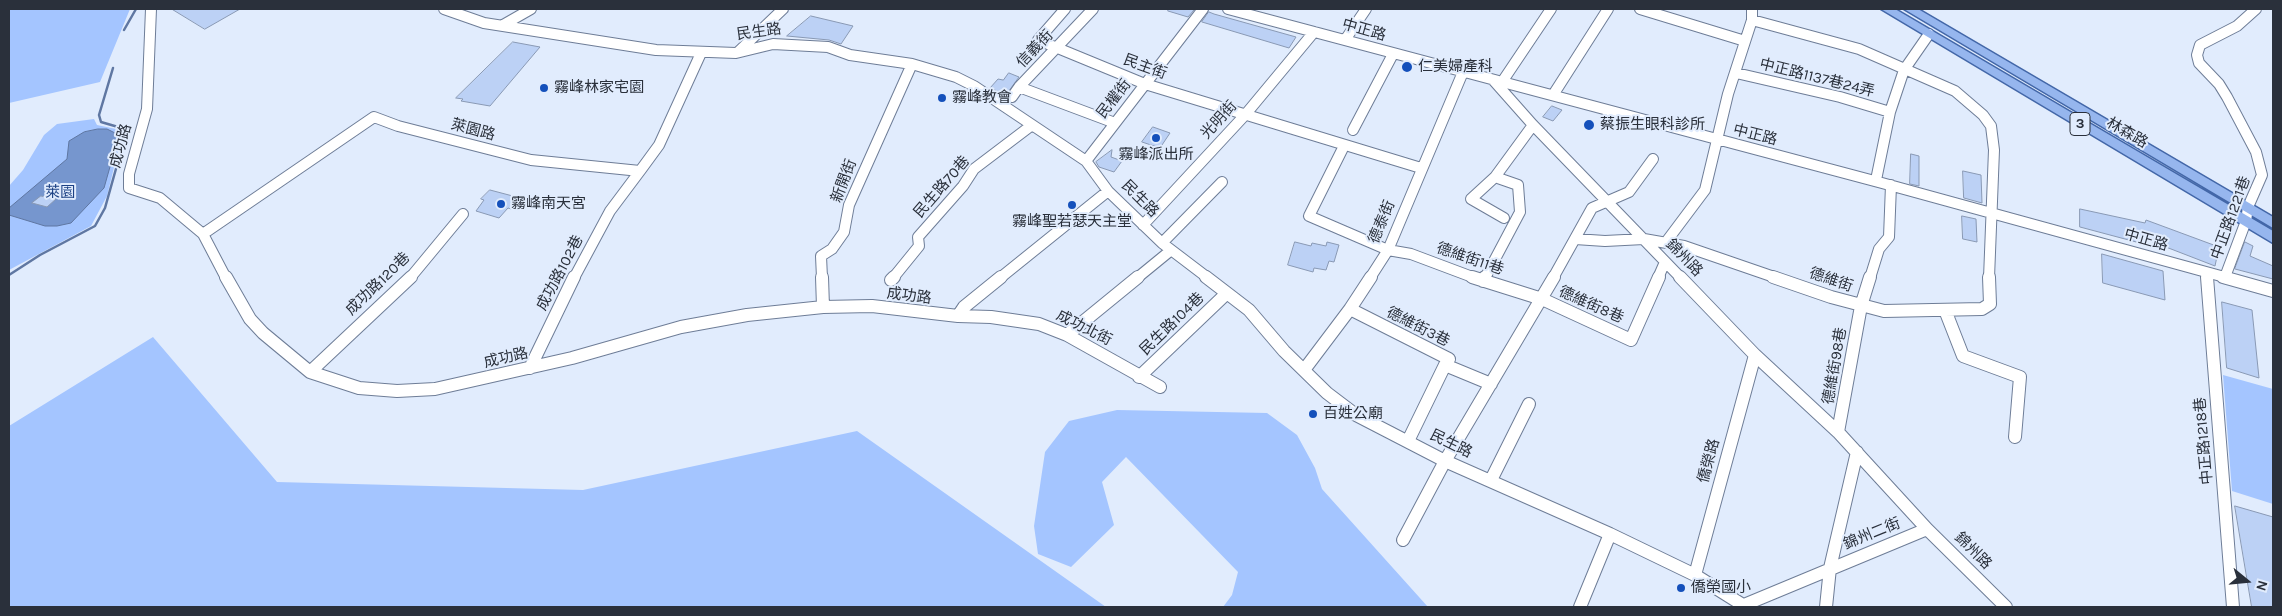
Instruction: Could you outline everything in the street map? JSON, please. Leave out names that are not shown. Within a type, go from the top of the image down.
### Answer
[{"type":"main road","name":"林森路","points":[[1887,9],[2273,238]]},
{"type":"main road","name":"林森路","points":[[1910,9],[2273,223]]},
{"type":"street","name":"成功路","points":[[151,9],[147,108],[128,183],[131,190],[160,198],[204,234],[227,280],[250,319],[263,333],[310,372],[359,388],[397,391],[435,390],[572,358],[681,327],[747,315],[824,307],[872,306],[958,316]]},
{"type":"street","name":"民生路","points":[[444,9],[484,23],[604,43],[701,53],[736,53],[773,44],[828,47],[850,55],[912,64],[956,77],[974,86],[1086,160],[1108,190],[1166,247],[1249,310],[1284,351],[1327,393],[1356,415],[1445,461],[1610,534],[1695,575],[1745,606]]},
{"type":"street","points":[[503,25],[531,9]]},
{"type":"street","points":[[736,53],[784,9]]},
{"type":"street","name":"民主街","points":[[1065,9],[1038,40],[1145,84],[1421,168]]},
{"type":"street","name":"信義街","points":[[1012,97],[1019,87],[1093,9]]},
{"type":"street","name":"民權街","points":[[1086,160],[1203,9]]},
{"type":"street","name":"中正路","points":[[1228,9],[1716,140],[1876,180],[2273,291]]},
{"type":"street","points":[[1345,40],[1366,9]]},
{"type":"street","points":[[1498,81],[1551,9]]},
{"type":"street","points":[[1553,95],[1608,9]]},
{"type":"street","points":[[1640,9],[1745,41]]},
{"type":"street","points":[[1666,242],[1705,190],[1728,94],[1752,20],[1752,9]]},
{"type":"street","name":"中正路1221巷","points":[[2225,278],[2246,221],[2248,207],[2262,175],[2256,152],[2228,97],[2219,84],[2199,63],[2197,55],[2200,45],[2234,30],[2256,9]]},
{"type":"street","points":[[1752,20],[1859,49],[1955,92],[1966,99],[1987,120],[1990,126],[1994,150],[1992,213]]},
{"type":"street","name":"光明街","points":[[1143,225],[1245,115],[1314,32]]},
{"type":"street","points":[[1876,180],[1890,112],[1904,70],[1929,34]]},
{"type":"street","points":[[640,171],[659,144],[701,53]]},
{"type":"street","points":[[1353,130],[1393,54]]},
{"type":"street","name":"新開街","points":[[824,307],[821,256],[832,249],[844,232],[849,205],[912,64]]},
{"type":"street","name":"德泰街","points":[[1304,370],[1350,309],[1388,250],[1463,72]]},
{"type":"street","name":"中正路1137巷24弄","points":[[1736,73],[1840,97],[1890,112]]},
{"type":"street","name":"錦州路","points":[[1498,81],[1533,125],[1607,202],[1755,355],[1838,432],[1927,529],[2006,607]]},
{"type":"street","name":"信義街","points":[[1019,87],[1115,123]]},
{"type":"street","name":"萊園路","points":[[204,234],[374,117],[398,126],[531,160],[640,171]]},
{"type":"street","name":"民生路70巷","points":[[891,280],[919,246],[918,238],[963,186],[974,169],[1032,125]]},
{"type":"street","points":[[1504,218],[1471,200],[1495,177],[1533,125]]},
{"type":"street","name":"德維街11巷","points":[[1344,146],[1309,216],[1388,250],[1411,254],[1483,281],[1542,299]]},
{"type":"street","points":[[1403,540],[1445,461],[1542,299],[1592,208],[1629,192],[1653,159]]},
{"type":"street","name":"成功路102巷","points":[[530,368],[562,300],[610,211],[640,171]]},
{"type":"street","points":[[1483,281],[1520,212],[1518,185],[1495,177]]},
{"type":"street","points":[[1066,335],[1166,247],[1222,182]]},
{"type":"street","name":"德維街98巷","points":[[1838,432],[1861,306],[1879,249],[1889,237],[1891,185]]},
{"type":"street","points":[[958,316],[964,307],[1108,190]]},
{"type":"street","name":"德維街","points":[[1575,239],[1605,241],[1644,239],[1702,250],[1861,306],[1884,310],[1982,309],[1990,304],[1992,213]]},
{"type":"street","name":"成功路120巷","points":[[310,372],[413,275],[463,214]]},
{"type":"street","name":"德維街8巷","points":[[1542,299],[1631,340],[1665,262]]},
{"type":"street","name":"中正路1218巷","points":[[2208,273],[2233,607]]},
{"type":"street","name":"民生路104巷","points":[[1139,376],[1226,294]]},
{"type":"street","name":"德維街3巷","points":[[1350,309],[1449,359],[1445,365],[1491,384]]},
{"type":"street","points":[[1945,310],[1962,356],[2020,377],[2014,437]]},
{"type":"street","name":"成功北街","points":[[958,316],[991,317],[1039,324],[1066,335],[1160,387]]},
{"type":"street","name":"僑榮路","points":[[1695,575],[1755,355]]},
{"type":"street","points":[[1408,441],[1445,365]]},
{"type":"street","points":[[1491,480],[1529,404]]},
{"type":"street","points":[[1826,607],[1830,568],[1857,452]]},
{"type":"street","name":"錦州二街","points":[[1830,568],[1927,529]]},
{"type":"street","points":[[1580,607],[1610,534]]},
{"type":"street","points":[[1745,606],[1830,568]]},
{"type":"green space","points":[[9,9],[130,9],[100,82],[9,103]]},
{"type":"green space","name":"萊園","points":[[94,119],[97,125],[116,129],[122,135],[107,196],[91,226],[9,270],[9,186],[23,170],[44,135],[57,124]]},
{"type":"green space","points":[[153,337],[277,482],[583,490],[857,431],[1106,607],[9,607],[9,426]]},
{"type":"green space","points":[[2223,375],[2273,389],[2273,504],[2232,491]]},
{"type":"green space","points":[[1117,410],[1267,413],[1297,435],[1315,468],[1322,489],[1428,607],[1223,607],[1232,595],[1238,572],[1126,457],[1102,482],[1114,525],[1071,567],[1038,554],[1034,526],[1045,452],[1069,421]]},
{"type":"shaded area","points":[[107,129],[119,135],[104,188],[71,223],[45,226],[9,215],[9,208],[67,159],[69,141],[84,132]]},
{"type":"building","points":[[172,9],[240,9],[205,29]]},
{"type":"building","points":[[1169,9],[1194,10],[1188,17],[1168,11]]},
{"type":"building","points":[[1209,12],[1296,37],[1289,48],[1202,22]]},
{"type":"building","points":[[811,16],[853,26],[841,44],[829,40],[787,36]]},
{"type":"building","points":[[513,42],[540,47],[490,106],[461,101],[463,99],[456,98]]},
{"type":"building","points":[[1009,73],[1019,77],[1006,95],[990,88],[998,79],[1003,80]]},
{"type":"building","points":[[1552,106],[1562,110],[1553,121],[1543,117]]},
{"type":"building","name":"霧峰派出所","points":[[1153,127],[1170,133],[1160,148],[1142,142]]},
{"type":"building","points":[[1112,150],[1111,157],[1122,161],[1114,172],[1099,167],[1096,162]]},
{"type":"building","points":[[1911,154],[1919,156],[1919,186],[1910,184]]},
{"type":"building","points":[[1963,171],[1981,175],[1982,203],[1964,198]]},
{"type":"building","name":"霧峰南天宮","points":[[490,190],[524,199],[515,210],[508,208],[499,218],[476,211],[484,200],[481,199]]},
{"type":"building","points":[[41,196],[56,199],[47,207],[32,203]]},
{"type":"building","points":[[2080,209],[2145,223],[2146,220],[2219,247],[2215,266],[2140,237],[2140,243],[2080,227]]},
{"type":"building","points":[[1962,216],[1976,219],[1977,242],[1963,239]]},
{"type":"building","points":[[1295,242],[1311,246],[1312,243],[1326,246],[1327,242],[1339,245],[1334,262],[1329,261],[1326,270],[1314,268],[1313,272],[1288,265]]},
{"type":"building","points":[[2245,242],[2253,246],[2250,256],[2273,266],[2273,279],[2235,269]]},
{"type":"building","points":[[2102,254],[2163,271],[2165,300],[2103,283]]},
{"type":"building","points":[[2222,302],[2252,310],[2259,378],[2227,368]]},
{"type":"building","points":[[2235,506],[2273,517],[2273,607],[2252,607]]},
{"type":"waterway","points":[[124,30],[136,9]]},
{"type":"waterway","points":[[9,275],[40,255],[95,226],[105,208],[126,133],[125,129],[101,122],[99,115],[113,68]]},
{"type":"place","name":"仁美婦產科","points":[[1407,67]]},
{"type":"place","name":"霧峰林家宅園","points":[[544,88]]},
{"type":"place","name":"霧峰教會","points":[[942,98]]},
{"type":"place","name":"蔡振生眼科診所","points":[[1589,125]]},
{"type":"place","name":"霧峰派出所","points":[[1156,138]]},
{"type":"place","name":"霧峰南天宮","points":[[501,204]]},
{"type":"place","name":"霧峰聖若瑟天主堂","points":[[1072,205]]},
{"type":"place","name":"百姓公廟","points":[[1313,414]]},
{"type":"place","name":"僑榮國小","points":[[1681,588]]}]
